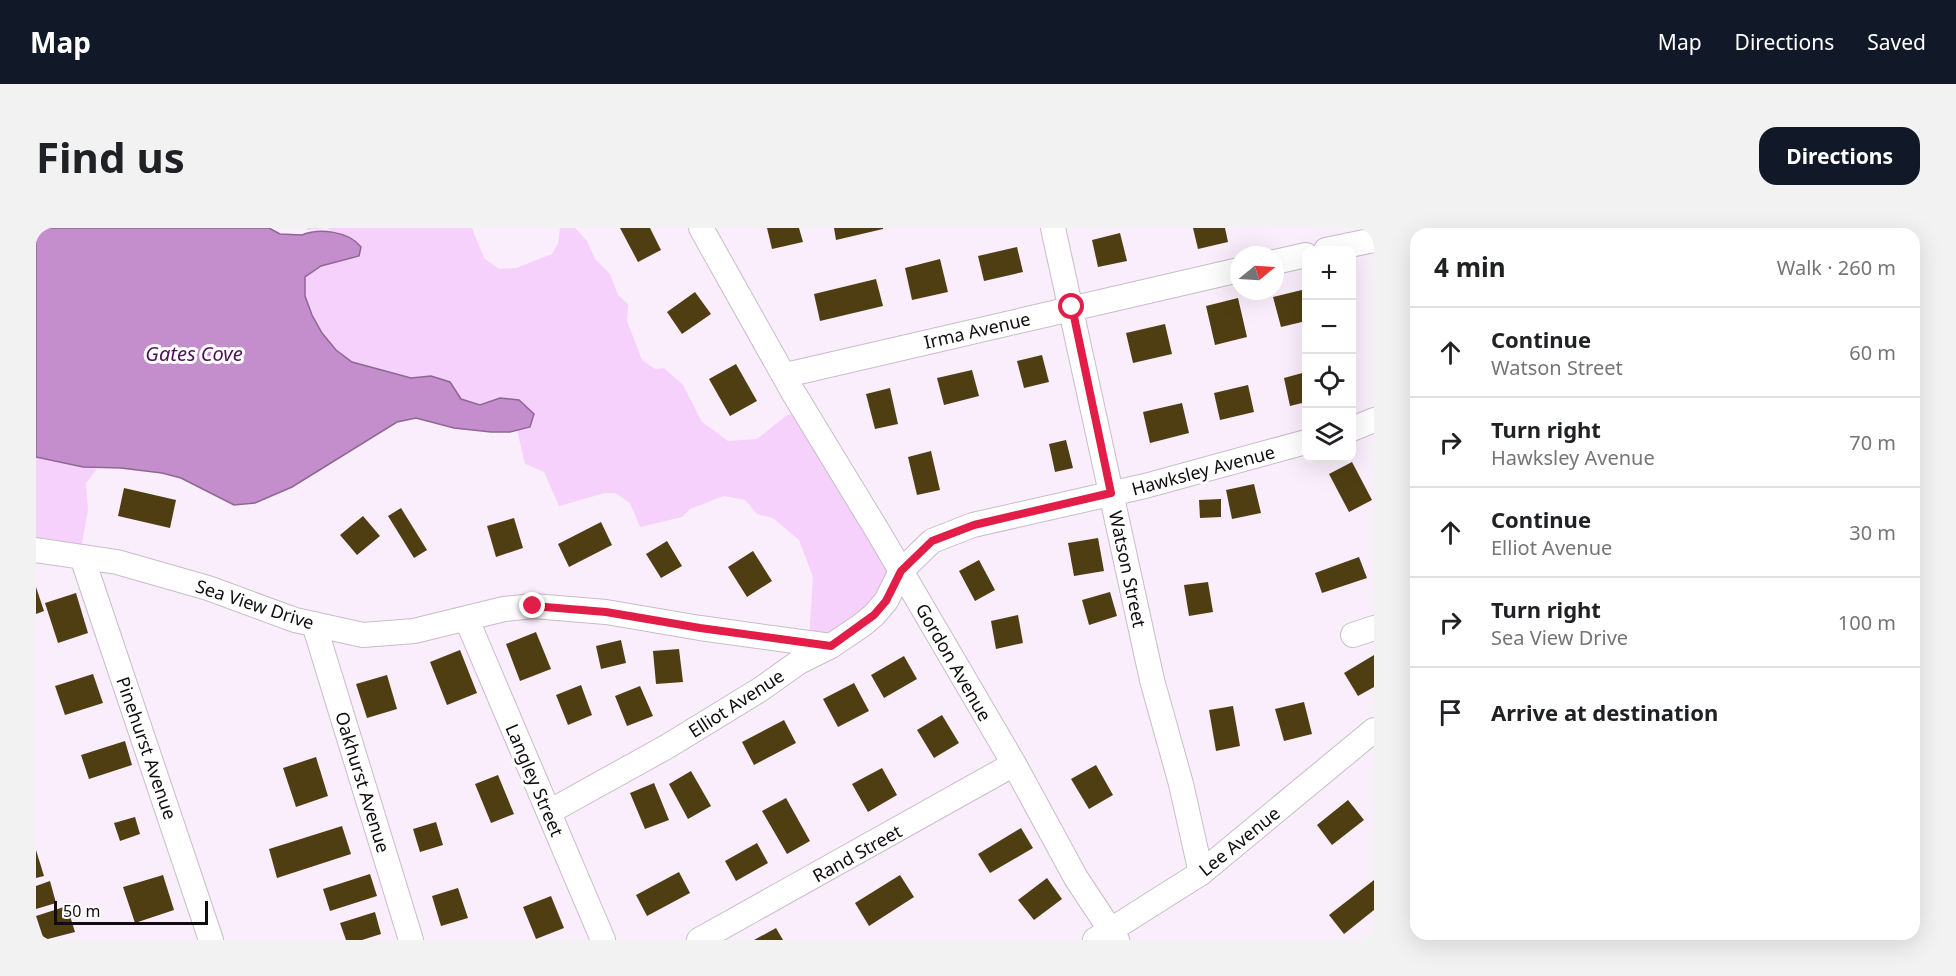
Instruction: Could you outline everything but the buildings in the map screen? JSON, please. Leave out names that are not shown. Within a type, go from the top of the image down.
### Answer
[{"type":"street","name":"Gordon Avenue","points":[[701,228],[786,375],[793,392],[1014,764],[1107,936]]},
{"type":"street","name":"Watson Street","points":[[1053,228],[1152,680],[1181,784],[1201,873]]},
{"type":"street","points":[[1345,246],[1374,240]]},
{"type":"street","points":[[1284,260],[1302,256]]},
{"type":"street","name":"Irma Avenue","points":[[786,375],[1230,272]]},
{"type":"street","points":[[1356,427],[1374,420]]},
{"type":"street","name":"Hawksley Avenue","points":[[901,571],[932,541],[974,525],[1145,486],[1302,443]]},
{"type":"street","name":"Sea View Drive","points":[[36,550],[117,562],[208,588],[295,620],[363,635],[414,631],[467,620],[504,609],[533,606],[606,612],[831,646]]},
{"type":"street","name":"Pinehurst Avenue","points":[[82,557],[211,940]]},
{"type":"street","name":"Elliot Avenue","points":[[549,812],[668,746],[761,689],[799,662],[831,646],[874,615],[886,601],[901,571]]},
{"type":"street","name":"Langley Street","points":[[467,620],[603,940]]},
{"type":"street","name":"Oakhurst Avenue","points":[[314,624],[411,940]]},
{"type":"street","name":"Lee Avenue","points":[[1107,936],[1201,873],[1374,730]]},
{"type":"street","name":"Rand Street","points":[[699,940],[1014,764]]},
{"type":"shaded area","points":[[327,228],[472,228],[484,258],[499,269],[516,268],[552,254],[558,244],[560,228],[575,228],[587,241],[595,259],[610,274],[618,295],[628,304],[627,321],[642,360],[655,369],[664,368],[683,385],[702,422],[728,441],[757,439],[787,415],[808,412],[905,572],[867,624],[809,639],[813,577],[799,540],[773,518],[757,514],[745,500],[724,496],[690,509],[682,517],[640,527],[630,503],[615,493],[605,493],[559,506],[544,472],[525,464],[517,430],[530,427],[500,398],[480,405],[461,399],[450,382],[431,376],[411,378],[352,362],[336,350],[322,333],[312,315],[305,296],[305,277],[321,266],[359,256]]},
{"type":"shaded area","points":[[36,457],[97,469],[86,483],[88,510],[80,554],[36,551]]},
{"type":"water","name":"Gates Cove","points":[[36,228],[269,228],[280,234],[302,235],[333,232],[342,234],[361,247],[359,256],[321,266],[305,277],[305,296],[312,315],[322,333],[336,350],[352,362],[411,378],[431,376],[450,382],[461,399],[480,405],[500,398],[519,400],[534,414],[530,427],[510,432],[491,432],[454,428],[416,418],[397,422],[292,487],[255,503],[234,505],[181,478],[162,473],[121,468],[83,467],[36,457]]},
{"type":"route","points":[[533,606],[606,612],[831,646],[862,626],[874,615],[886,601],[901,571],[932,541],[974,525],[1111,493],[1072,307]]}]
